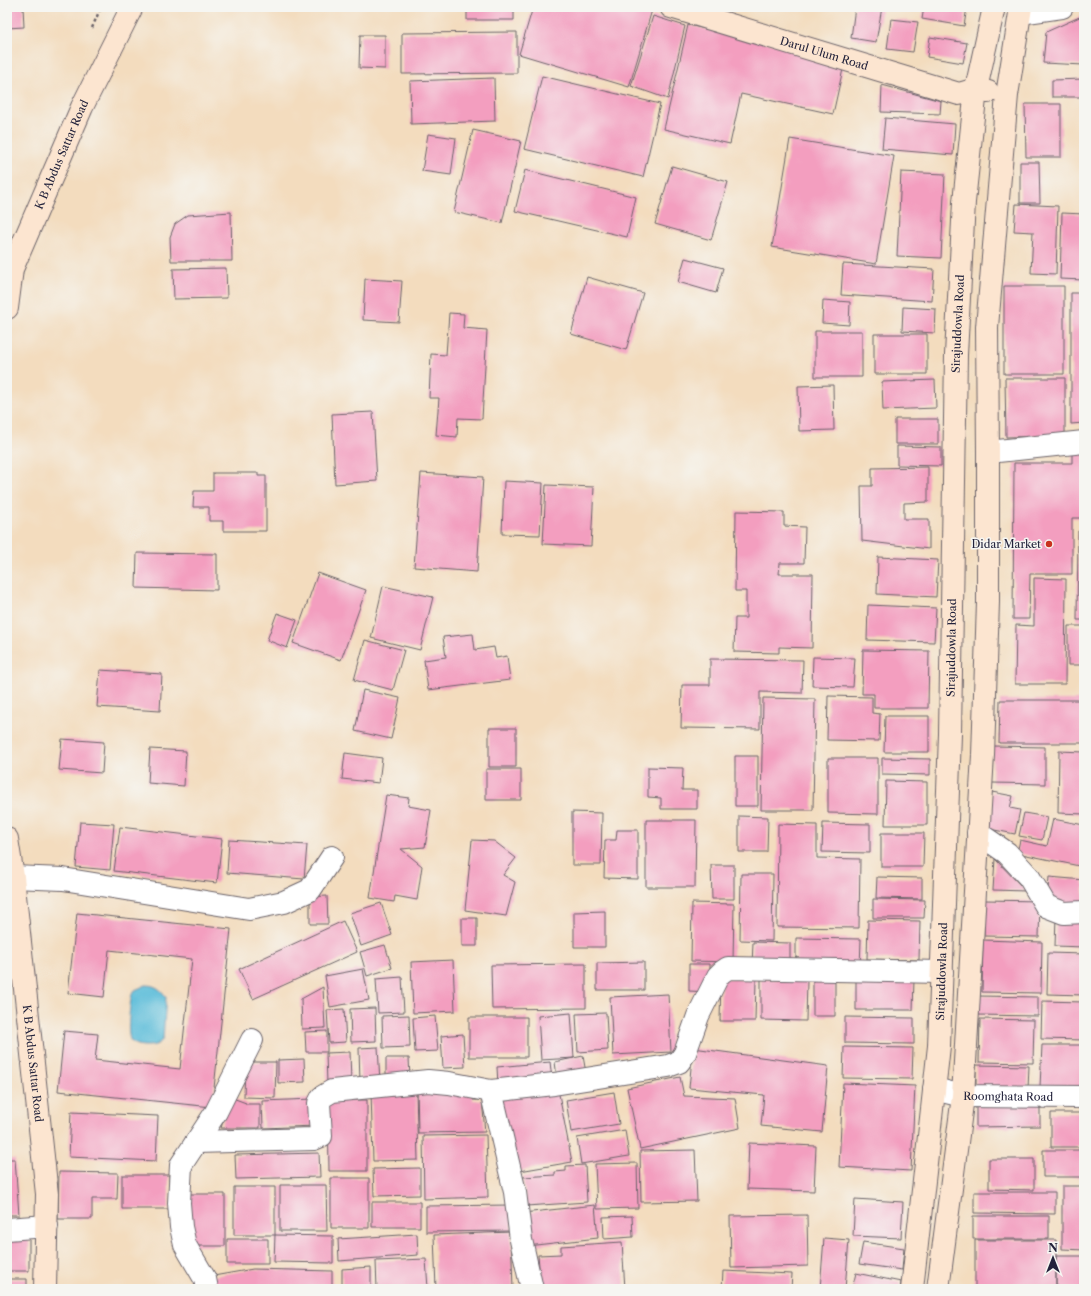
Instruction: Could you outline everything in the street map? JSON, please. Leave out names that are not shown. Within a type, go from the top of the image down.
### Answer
[{"type":"main road","name":"K B Abdus Sattar Road","points":[[7,308],[12,269],[82,107],[132,7]]},
{"type":"main road","name":"Darul Ulum Road","points":[[671,7],[958,94],[976,89]]},
{"type":"main road","name":"Sirajuddowla Road","points":[[912,1289],[939,1046],[950,717],[956,355],[964,202],[976,89],[994,7]]},
{"type":"main road","points":[[938,1289],[963,1096],[983,755],[987,618],[987,327],[1007,95],[1020,10]]},
{"type":"main road","points":[[976,89],[1007,95]]},
{"type":"main road","name":"K B Abdus Sattar Road","points":[[7,838],[13,877],[47,1194],[45,1289]]},
{"type":"street","points":[[1020,10],[1062,7]]},
{"type":"street","points":[[988,452],[1084,442]]},
{"type":"street","points":[[978,833],[1007,853],[1029,876],[1046,906],[1064,913],[1084,912]]},
{"type":"street","points":[[13,877],[63,879],[249,909],[284,902],[310,890],[332,856]]},
{"type":"street","points":[[196,1142],[314,1139],[320,1136],[319,1103],[322,1097],[332,1091],[428,1081],[449,1083],[491,1091],[554,1084],[668,1066],[679,1062],[685,1053],[698,1016],[718,976],[728,968],[942,972]]},
{"type":"street","points":[[207,1289],[205,1279],[185,1245],[181,1227],[179,1203],[181,1165],[216,1112],[252,1040]]},
{"type":"street","name":"Roomghata Road","points":[[934,1090],[963,1096],[1084,1097]]},
{"type":"street","points":[[491,1091],[515,1192],[521,1240],[532,1289]]},
{"type":"street","points":[[7,1229],[47,1226]]},
{"type":"water","points":[[146,985],[158,988],[166,997],[163,1039],[160,1043],[151,1046],[138,1045],[134,1043],[131,1041],[129,1033],[129,1011],[132,994],[135,990]]},
{"type":"building","points":[[7,7],[23,7],[24,27],[7,28]]},
{"type":"building","points":[[467,7],[514,7],[514,20],[467,20]]},
{"type":"building","points":[[533,7],[643,7],[652,10],[629,87],[519,54]]},
{"type":"building","points":[[855,7],[882,7],[876,42],[851,38]]},
{"type":"building","points":[[924,7],[967,7],[964,26],[922,19]]},
{"type":"building","points":[[1084,15],[1084,65],[1043,63],[1046,32]]},
{"type":"building","points":[[653,16],[685,26],[668,99],[631,86]]},
{"type":"building","points":[[891,19],[918,22],[913,52],[887,49]]},
{"type":"building","points":[[688,25],[845,60],[833,114],[741,94],[730,144],[664,129]]},
{"type":"building","points":[[517,32],[517,73],[402,74],[402,33]]},
{"type":"building","points":[[360,35],[385,35],[385,69],[359,68]]},
{"type":"building","points":[[930,37],[967,43],[963,63],[927,57]]},
{"type":"building","points":[[542,76],[660,104],[643,177],[524,149]]},
{"type":"building","points":[[494,78],[495,121],[411,124],[410,81]]},
{"type":"building","points":[[1084,79],[1084,97],[1052,97],[1052,80]]},
{"type":"building","points":[[882,85],[941,101],[940,114],[881,112]]},
{"type":"building","points":[[1025,104],[1061,104],[1061,157],[1026,157]]},
{"type":"building","points":[[885,118],[955,124],[953,155],[882,149]]},
{"type":"building","points":[[473,130],[521,141],[502,223],[454,212]]},
{"type":"building","points":[[428,134],[456,138],[451,175],[422,171]]},
{"type":"building","points":[[1082,136],[1084,136],[1084,151],[1082,151]]},
{"type":"building","points":[[790,139],[894,156],[876,264],[772,247]]},
{"type":"building","points":[[1020,162],[1039,162],[1040,203],[1020,203]]},
{"type":"building","points":[[672,166],[728,182],[711,240],[655,224]]},
{"type":"building","points":[[525,170],[636,197],[627,237],[515,211]]},
{"type":"building","points":[[901,172],[945,174],[941,258],[897,256]]},
{"type":"building","points":[[1016,204],[1058,206],[1056,274],[1031,273],[1033,232],[1014,231]]},
{"type":"building","points":[[231,212],[232,261],[171,261],[170,237],[175,224],[188,215]]},
{"type":"building","points":[[1062,213],[1084,214],[1084,280],[1060,279]]},
{"type":"building","points":[[685,258],[723,268],[716,293],[678,282]]},
{"type":"building","points":[[843,264],[934,269],[932,301],[841,295]]},
{"type":"building","points":[[226,268],[227,298],[174,299],[173,269]]},
{"type":"building","points":[[587,277],[643,293],[626,350],[571,334]]},
{"type":"building","points":[[365,279],[402,281],[399,322],[363,320]]},
{"type":"building","points":[[1004,286],[1064,286],[1064,374],[1004,374]]},
{"type":"building","points":[[1071,293],[1084,293],[1084,423],[1071,424]]},
{"type":"building","points":[[823,300],[850,302],[849,325],[822,323]]},
{"type":"building","points":[[903,307],[936,309],[935,333],[902,331]]},
{"type":"building","points":[[449,313],[464,314],[463,328],[487,330],[482,419],[458,418],[457,437],[436,435],[439,398],[429,398],[431,354],[446,355]]},
{"type":"building","points":[[815,331],[862,331],[862,377],[815,377]]},
{"type":"building","points":[[874,334],[927,334],[927,374],[874,374]]},
{"type":"building","points":[[1005,378],[1065,378],[1065,436],[1006,437]]},
{"type":"building","points":[[935,380],[936,408],[883,410],[882,382]]},
{"type":"building","points":[[833,385],[834,430],[799,431],[798,386]]},
{"type":"building","points":[[373,412],[377,481],[335,484],[332,414]]},
{"type":"building","points":[[895,419],[938,419],[938,444],[895,444]]},
{"type":"building","points":[[897,446],[941,447],[941,466],[897,465]]},
{"type":"building","points":[[1072,452],[1084,452],[1084,518],[1072,518],[1072,574],[1030,574],[1029,619],[1013,619],[1014,463],[1072,463]]},
{"type":"building","points":[[928,467],[928,502],[904,503],[904,519],[929,519],[929,549],[862,541],[861,486],[872,486],[872,468]]},
{"type":"building","points":[[213,473],[258,473],[258,476],[266,476],[266,531],[223,531],[223,521],[209,521],[209,507],[193,507],[194,491],[213,491]]},
{"type":"building","points":[[421,473],[483,477],[477,572],[414,567]]},
{"type":"building","points":[[504,481],[543,483],[540,535],[502,534]]},
{"type":"building","points":[[546,485],[594,487],[591,546],[543,544]]},
{"type":"building","points":[[736,511],[784,512],[784,526],[805,527],[804,563],[780,563],[779,574],[813,574],[812,648],[779,647],[779,653],[734,652],[735,618],[746,618],[746,591],[735,591]]},
{"type":"building","points":[[1078,531],[1084,531],[1084,620],[1077,620]]},
{"type":"building","points":[[137,553],[217,554],[217,590],[136,588]]},
{"type":"building","points":[[878,557],[938,560],[936,597],[877,594]]},
{"type":"building","points":[[318,573],[366,590],[341,660],[293,643]]},
{"type":"building","points":[[1034,578],[1066,579],[1065,684],[1015,684],[1016,625],[1034,626]]},
{"type":"building","points":[[383,586],[433,597],[420,650],[371,638]]},
{"type":"building","points":[[868,605],[936,608],[934,642],[867,640]]},
{"type":"building","points":[[277,613],[297,620],[287,648],[267,640]]},
{"type":"building","points":[[1068,626],[1084,626],[1084,665],[1068,665]]},
{"type":"building","points":[[473,634],[475,650],[494,647],[496,658],[507,656],[510,680],[428,690],[424,660],[446,657],[443,637]]},
{"type":"building","points":[[365,640],[404,650],[393,690],[354,680]]},
{"type":"building","points":[[863,650],[929,651],[928,708],[874,708],[874,694],[862,694]]},
{"type":"building","points":[[813,657],[855,658],[853,687],[812,686]]},
{"type":"building","points":[[710,659],[803,660],[802,693],[760,692],[760,729],[681,728],[682,685],[710,685]]},
{"type":"building","points":[[100,670],[162,674],[160,711],[97,707]]},
{"type":"building","points":[[363,690],[400,698],[391,739],[355,731]]},
{"type":"building","points":[[828,696],[872,697],[872,713],[880,714],[879,741],[827,740]]},
{"type":"building","points":[[763,698],[815,699],[813,810],[761,810]]},
{"type":"building","points":[[1000,700],[1084,700],[1084,743],[999,743]]},
{"type":"building","points":[[885,716],[929,716],[929,752],[884,752]]},
{"type":"building","points":[[489,728],[516,728],[516,767],[489,767]]},
{"type":"building","points":[[62,739],[104,742],[102,773],[59,770]]},
{"type":"building","points":[[993,746],[1045,747],[1045,784],[992,783]]},
{"type":"building","points":[[150,749],[186,751],[184,786],[148,783]]},
{"type":"building","points":[[1059,751],[1084,752],[1084,814],[1058,813]]},
{"type":"building","points":[[345,753],[382,758],[379,783],[342,779]]},
{"type":"building","points":[[735,756],[758,756],[758,806],[735,806]]},
{"type":"building","points":[[828,758],[878,758],[878,814],[828,813]]},
{"type":"building","points":[[882,758],[930,759],[930,775],[882,774]]},
{"type":"building","points":[[648,767],[683,768],[682,790],[697,790],[697,809],[661,809],[661,798],[648,797]]},
{"type":"building","points":[[486,769],[521,769],[521,800],[486,800]]},
{"type":"building","points":[[886,781],[927,782],[927,825],[885,825]]},
{"type":"building","points":[[992,792],[1013,796],[1010,808],[1020,810],[1015,834],[984,828]]},
{"type":"building","points":[[386,795],[409,798],[408,806],[431,810],[425,847],[401,849],[422,866],[417,900],[395,896],[394,902],[370,898]]},
{"type":"building","points":[[572,812],[602,813],[601,865],[572,865]]},
{"type":"building","points":[[1024,813],[1047,817],[1042,840],[1019,836]]},
{"type":"building","points":[[739,816],[768,817],[767,852],[739,852]]},
{"type":"building","points":[[1053,819],[1084,825],[1084,867],[1017,853],[1020,840],[1047,846]]},
{"type":"building","points":[[646,820],[696,820],[695,887],[646,887]]},
{"type":"building","points":[[80,822],[114,824],[110,870],[76,867]]},
{"type":"building","points":[[823,823],[870,824],[870,853],[822,852]]},
{"type":"building","points":[[778,824],[817,825],[817,858],[860,859],[859,928],[777,927]]},
{"type":"building","points":[[120,827],[222,839],[217,883],[114,871]]},
{"type":"building","points":[[617,830],[638,830],[638,879],[604,878],[605,840],[616,840]]},
{"type":"building","points":[[881,833],[924,833],[923,867],[881,867]]},
{"type":"building","points":[[229,840],[307,845],[304,879],[227,873]]},
{"type":"building","points":[[472,840],[494,841],[516,858],[503,875],[515,882],[506,916],[465,910]]},
{"type":"building","points":[[995,859],[1026,891],[993,890]]},
{"type":"building","points":[[711,865],[734,865],[734,899],[712,899]]},
{"type":"building","points":[[741,874],[773,874],[772,941],[740,940]]},
{"type":"building","points":[[877,877],[922,878],[922,899],[876,898]]},
{"type":"building","points":[[1049,877],[1084,880],[1084,905],[1047,902]]},
{"type":"building","points":[[327,896],[328,924],[310,924],[310,897]]},
{"type":"building","points":[[873,899],[925,900],[924,918],[873,918]]},
{"type":"building","points":[[985,900],[1040,901],[1039,937],[984,936]]},
{"type":"building","points":[[381,903],[392,935],[361,946],[350,913]]},
{"type":"building","points":[[692,903],[734,904],[733,962],[691,961]]},
{"type":"building","points":[[605,911],[605,947],[574,947],[574,912]]},
{"type":"building","points":[[77,913],[231,929],[212,1107],[58,1091],[64,1031],[98,1034],[95,1060],[180,1069],[192,959],[109,950],[104,997],[68,993]]},
{"type":"building","points":[[1056,917],[1084,918],[1084,947],[1055,946]]},
{"type":"building","points":[[462,918],[477,918],[477,946],[462,946]]},
{"type":"building","points":[[868,920],[920,921],[919,960],[867,959]]},
{"type":"building","points":[[343,921],[357,952],[253,999],[239,969]]},
{"type":"building","points":[[796,938],[861,939],[860,968],[796,967]]},
{"type":"building","points":[[983,940],[1042,942],[1041,993],[982,992]]},
{"type":"building","points":[[753,942],[790,943],[790,966],[752,966]]},
{"type":"building","points":[[385,945],[392,968],[367,976],[360,952]]},
{"type":"building","points":[[1048,953],[1084,954],[1084,995],[1047,994]]},
{"type":"building","points":[[453,960],[455,1011],[413,1013],[411,962]]},
{"type":"building","points":[[644,962],[644,990],[597,990],[597,963]]},
{"type":"building","points":[[586,964],[586,1008],[492,1009],[491,965]]},
{"type":"building","points":[[689,964],[710,964],[710,992],[689,991]]},
{"type":"building","points":[[363,969],[369,1000],[330,1007],[325,976]]},
{"type":"building","points":[[402,977],[404,1012],[378,1013],[376,979]]},
{"type":"building","points":[[721,978],[756,979],[755,1021],[720,1021]]},
{"type":"building","points":[[761,979],[807,980],[806,1021],[761,1020]]},
{"type":"building","points":[[813,979],[835,979],[835,1016],[813,1016]]},
{"type":"building","points":[[856,979],[914,980],[913,1010],[856,1010]]},
{"type":"building","points":[[323,987],[325,1028],[302,1029],[301,999]]},
{"type":"building","points":[[668,994],[671,1052],[613,1055],[610,997]]},
{"type":"building","points":[[978,996],[1038,997],[1038,1016],[978,1015]]},
{"type":"building","points":[[1042,1001],[1084,1002],[1084,1040],[1041,1039]]},
{"type":"building","points":[[375,1008],[376,1041],[351,1042],[350,1009]]},
{"type":"building","points":[[344,1009],[346,1042],[329,1043],[327,1010]]},
{"type":"building","points":[[571,1013],[574,1058],[541,1060],[538,1016]]},
{"type":"building","points":[[606,1013],[608,1050],[578,1052],[576,1014]]},
{"type":"building","points":[[409,1015],[410,1047],[383,1048],[382,1016]]},
{"type":"building","points":[[435,1016],[438,1051],[415,1052],[413,1018]]},
{"type":"building","points":[[469,1017],[527,1017],[527,1057],[469,1057]]},
{"type":"building","points":[[845,1017],[914,1018],[914,1044],[845,1043]]},
{"type":"building","points":[[980,1019],[1034,1020],[1033,1063],[979,1062]]},
{"type":"building","points":[[327,1031],[327,1052],[306,1052],[305,1032]]},
{"type":"building","points":[[463,1034],[465,1067],[443,1068],[441,1036]]},
{"type":"building","points":[[1042,1045],[1084,1045],[1084,1088],[1040,1087]]},
{"type":"building","points":[[378,1047],[380,1082],[360,1083],[359,1048]]},
{"type":"building","points":[[844,1047],[913,1048],[912,1079],[843,1078]]},
{"type":"building","points":[[693,1048],[828,1066],[822,1132],[761,1126],[764,1095],[689,1088]]},
{"type":"building","points":[[350,1052],[351,1083],[327,1084],[326,1053]]},
{"type":"building","points":[[583,1056],[586,1073],[557,1077],[555,1062]]},
{"type":"building","points":[[386,1058],[409,1058],[410,1079],[386,1079]]},
{"type":"building","points":[[304,1059],[305,1082],[278,1083],[278,1060]]},
{"type":"building","points":[[245,1062],[276,1062],[275,1098],[244,1097]]},
{"type":"building","points":[[550,1062],[552,1079],[498,1085],[497,1067]]},
{"type":"building","points":[[976,1065],[1029,1066],[1028,1089],[976,1089]]},
{"type":"building","points":[[680,1077],[684,1096],[735,1098],[740,1128],[640,1149],[627,1088]]},
{"type":"building","points":[[843,1083],[915,1086],[911,1171],[839,1167]]},
{"type":"building","points":[[417,1086],[473,1095],[473,1100],[482,1100],[485,1132],[418,1133]]},
{"type":"building","points":[[558,1089],[572,1162],[514,1172],[500,1099]]},
{"type":"building","points":[[416,1091],[418,1160],[373,1161],[371,1092]]},
{"type":"building","points":[[614,1092],[619,1124],[571,1132],[566,1100]]},
{"type":"building","points":[[230,1097],[246,1104],[260,1104],[260,1128],[221,1128]]},
{"type":"building","points":[[314,1099],[315,1126],[263,1128],[262,1101]]},
{"type":"building","points":[[976,1099],[1040,1099],[1040,1126],[976,1127]]},
{"type":"building","points":[[328,1100],[367,1100],[367,1171],[329,1171]]},
{"type":"building","points":[[71,1112],[158,1116],[156,1161],[69,1157]]},
{"type":"building","points":[[1051,1113],[1084,1113],[1084,1147],[1051,1147]]},
{"type":"building","points":[[625,1130],[629,1156],[581,1164],[577,1138]]},
{"type":"building","points":[[486,1135],[488,1197],[424,1199],[423,1136]]},
{"type":"building","points":[[749,1143],[816,1146],[814,1191],[747,1189]]},
{"type":"building","points":[[695,1150],[697,1201],[641,1202],[640,1151]]},
{"type":"building","points":[[1043,1150],[1084,1150],[1084,1177],[1043,1177]]},
{"type":"building","points":[[319,1153],[320,1177],[236,1179],[235,1155]]},
{"type":"building","points":[[7,1159],[15,1159],[19,1215],[7,1215]]},
{"type":"building","points":[[989,1159],[1034,1159],[1034,1190],[989,1189]]},
{"type":"building","points":[[637,1163],[638,1208],[597,1209],[595,1164]]},
{"type":"building","points":[[585,1165],[587,1202],[526,1206],[523,1177],[555,1175],[555,1172],[566,1171],[566,1166]]},
{"type":"building","points":[[420,1168],[420,1195],[374,1196],[373,1169]]},
{"type":"building","points":[[59,1172],[118,1173],[117,1199],[92,1199],[92,1219],[58,1219]]},
{"type":"building","points":[[122,1175],[169,1175],[169,1209],[122,1209]]},
{"type":"building","points":[[331,1178],[369,1178],[369,1228],[331,1228]]},
{"type":"building","points":[[280,1185],[326,1185],[327,1231],[280,1231]]},
{"type":"building","points":[[1062,1186],[1084,1186],[1084,1250],[1062,1249]]},
{"type":"building","points":[[234,1187],[275,1187],[275,1235],[234,1235]]},
{"type":"building","points":[[974,1192],[1055,1192],[1055,1214],[974,1213]]},
{"type":"building","points":[[188,1194],[225,1194],[225,1246],[188,1246]]},
{"type":"building","points":[[855,1199],[903,1202],[901,1238],[853,1236]]},
{"type":"building","points":[[372,1202],[420,1202],[420,1227],[372,1227]]},
{"type":"building","points":[[512,1205],[512,1231],[426,1232],[426,1206]]},
{"type":"building","points":[[595,1205],[598,1238],[527,1246],[523,1213]]},
{"type":"building","points":[[807,1215],[808,1266],[731,1268],[730,1216]]},
{"type":"building","points":[[632,1216],[633,1237],[604,1239],[603,1217]]},
{"type":"building","points":[[973,1216],[1049,1216],[1049,1239],[973,1239]]},
{"type":"building","points":[[511,1232],[513,1289],[436,1289],[434,1235]]},
{"type":"building","points":[[7,1234],[29,1234],[29,1271],[7,1271]]},
{"type":"building","points":[[417,1234],[418,1255],[339,1261],[338,1239]]},
{"type":"building","points":[[275,1235],[333,1236],[333,1263],[274,1262]]},
{"type":"building","points":[[824,1238],[849,1240],[845,1289],[820,1289]]},
{"type":"building","points":[[227,1239],[268,1239],[268,1264],[227,1264]]},
{"type":"building","points":[[975,1240],[1056,1240],[1056,1289],[975,1289]]},
{"type":"building","points":[[622,1242],[625,1289],[541,1289],[538,1255],[561,1254],[561,1246]]},
{"type":"building","points":[[863,1242],[904,1248],[902,1270],[859,1264]]},
{"type":"building","points":[[1056,1256],[1084,1256],[1084,1289],[1056,1289]]},
{"type":"building","points":[[426,1259],[428,1289],[377,1289],[376,1261]]},
{"type":"building","points":[[371,1267],[371,1289],[342,1289],[342,1269]]},
{"type":"building","points":[[253,1269],[332,1271],[332,1289],[211,1289],[208,1277]]},
{"type":"building","points":[[723,1271],[792,1274],[791,1289],[722,1289]]},
{"type":"building","points":[[856,1273],[901,1282],[900,1289],[852,1289]]},
{"type":"building","points":[[7,1279],[27,1279],[27,1289],[7,1289]]},
{"type":"place","name":"Didar Market","points":[[1049,544]]}]
